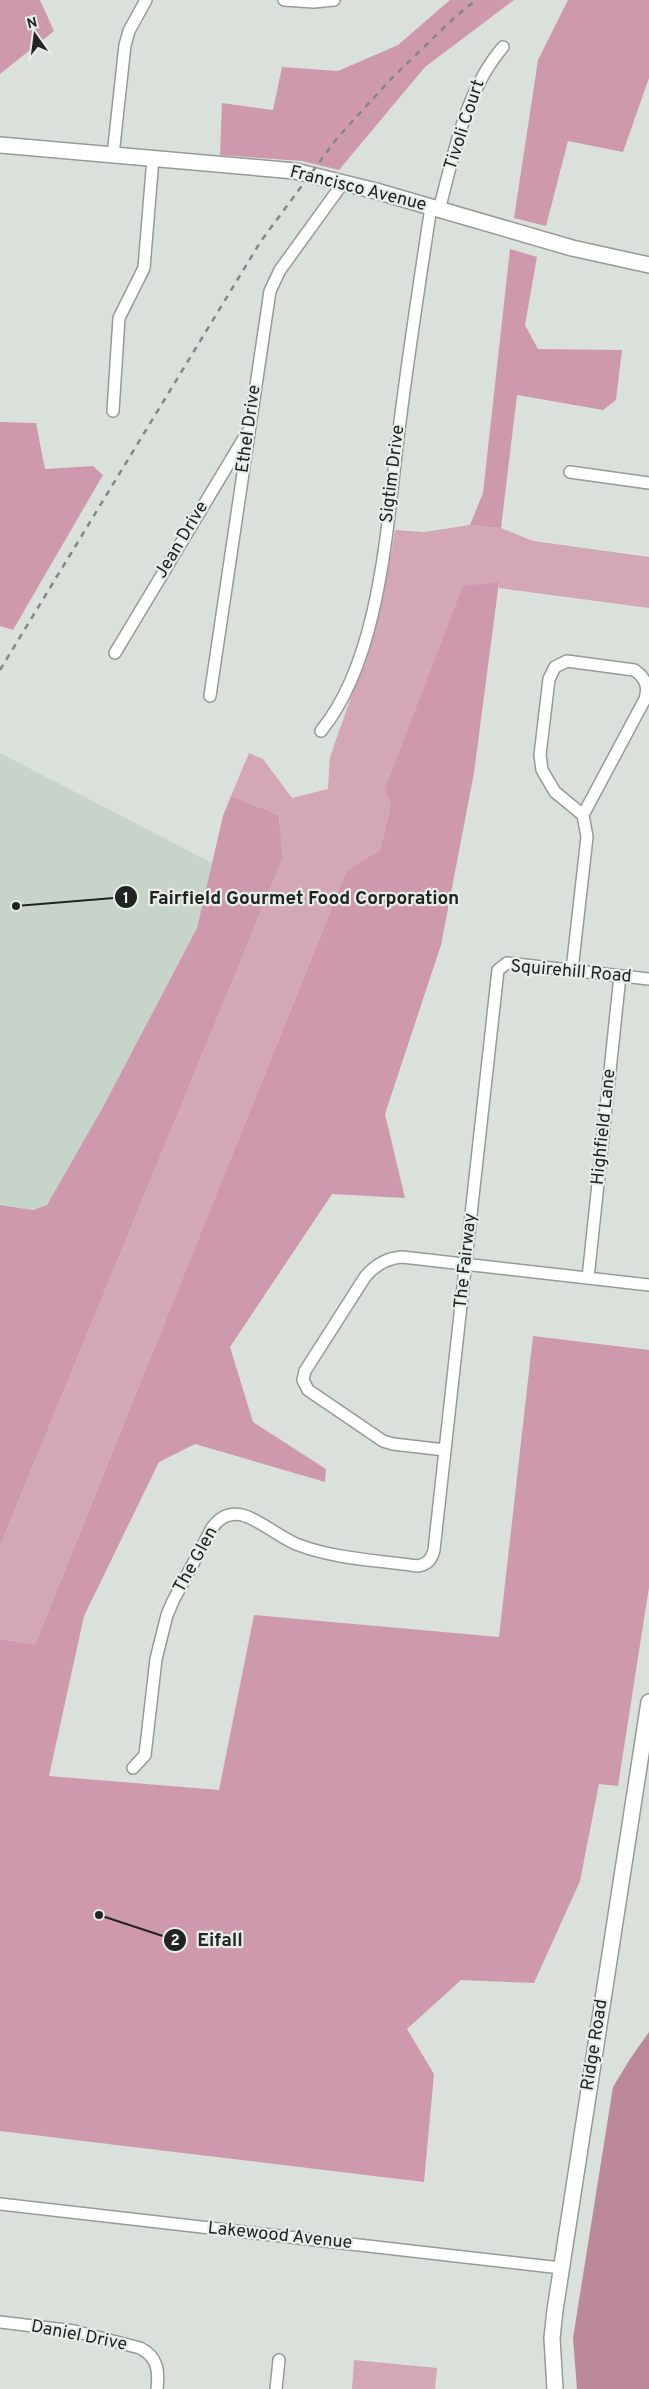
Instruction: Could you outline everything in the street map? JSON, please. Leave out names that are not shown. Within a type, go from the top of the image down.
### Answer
[{"type":"main road","name":"Francisco Avenue","points":[[0,144],[295,171],[435,208],[572,248],[649,265]]},
{"type":"main road","name":"Ridge Road","points":[[555,2389],[552,2338],[561,2268],[649,1702]]},
{"type":"street","points":[[113,155],[125,46],[129,31],[146,0]]},
{"type":"street","points":[[284,0],[314,2],[334,0]]},
{"type":"street","name":"Tivoli Court","points":[[435,208],[475,87],[502,47]]},
{"type":"street","points":[[113,411],[119,318],[144,268],[153,158]]},
{"type":"street","name":"Ethel Drive","points":[[210,696],[270,291],[280,270],[343,183]]},
{"type":"street","name":"Sigtim Drive","points":[[321,731],[335,713],[353,674],[374,604],[435,208]]},
{"type":"street","name":"Jean Drive","points":[[115,653],[250,428]]},
{"type":"street","points":[[570,472],[649,483]]},
{"type":"street","points":[[572,970],[587,837],[583,815],[645,699],[647,690],[642,676],[634,670],[567,661],[555,667],[549,679],[540,762],[551,787],[583,815]]},
{"type":"street","name":"Squirehill Road","points":[[497,973],[499,968],[507,963],[649,979]]},
{"type":"street","name":"The Fairway","points":[[434,1550],[497,973]]},
{"type":"street","name":"Highfield Lane","points":[[588,1278],[620,976]]},
{"type":"street","points":[[446,1450],[393,1444],[377,1437],[308,1390],[303,1380],[307,1368],[365,1278],[381,1262],[402,1257],[649,1285]]},
{"type":"street","name":"The Glen","points":[[133,1768],[145,1755],[156,1659],[167,1615],[212,1528],[219,1520],[230,1515],[241,1515],[296,1544],[340,1556],[420,1566],[431,1559],[434,1550]]},
{"type":"street","name":"Lakewood Avenue","points":[[0,2204],[561,2268]]},
{"type":"street","name":"Daniel Drive","points":[[0,2322],[74,2331],[140,2348],[152,2357],[157,2366],[157,2389]]},
{"type":"street","points":[[276,2389],[279,2360]]},
{"type":"shaded area","points":[[0,0],[40,0],[54,31],[0,74]]},
{"type":"shaded area","points":[[450,0],[514,0],[425,67],[339,170],[302,161],[220,155],[222,103],[273,110],[282,67],[338,71],[398,45]]},
{"type":"shaded area","points":[[568,0],[649,0],[649,78],[623,152],[568,141],[546,226],[514,218],[538,60]]},
{"type":"shaded area","points":[[510,249],[537,257],[525,325],[538,349],[622,350],[616,400],[603,410],[517,395],[501,528],[470,525],[483,493]]},
{"type":"shaded area","points":[[0,422],[36,423],[45,469],[93,466],[103,475],[13,630],[0,626]]},
{"type":"shaded area","points":[[470,525],[501,528],[533,541],[649,557],[649,608],[499,588],[499,583],[391,804],[380,850],[347,870],[35,1644],[0,1639],[0,1546],[283,858],[279,815],[231,796],[249,753],[263,759],[292,798],[328,789],[330,757],[364,660],[391,554],[395,530],[424,532]]},
{"type":"shaded area","points":[[499,582],[474,773],[441,945],[385,1114],[405,1198],[332,1194],[230,1347],[253,1422],[326,1469],[325,1482],[195,1444],[159,1462],[84,1616],[49,1776],[219,1790],[254,1615],[499,1637],[533,1336],[649,1350],[649,1587],[618,1786],[599,1784],[580,1881],[534,1983],[461,1980],[407,2029],[434,2074],[424,2182],[0,2131],[0,1639],[35,1644],[347,870],[380,850],[391,804],[385,789],[463,586]]},
{"type":"shaded area","points":[[0,753],[212,863],[197,928],[103,1107],[47,1205],[33,1210],[0,1205]]},
{"type":"shaded area","points":[[231,796],[279,815],[283,858],[0,1546],[0,1205],[33,1210],[47,1205],[103,1107],[197,928],[223,816]]},
{"type":"shaded area","points":[[649,2032],[649,2389],[577,2389],[573,2338],[613,2087]]},
{"type":"shaded area","points":[[354,2360],[437,2368],[435,2389],[352,2389]]},
{"type":"railway","points":[[0,670],[261,241],[338,137],[391,79],[456,16],[476,0]]},
{"type":"place","name":"Fairfield Gourmet Food Corporation","points":[[16,906]]},
{"type":"place","name":"Eifall","points":[[99,1915]]}]
